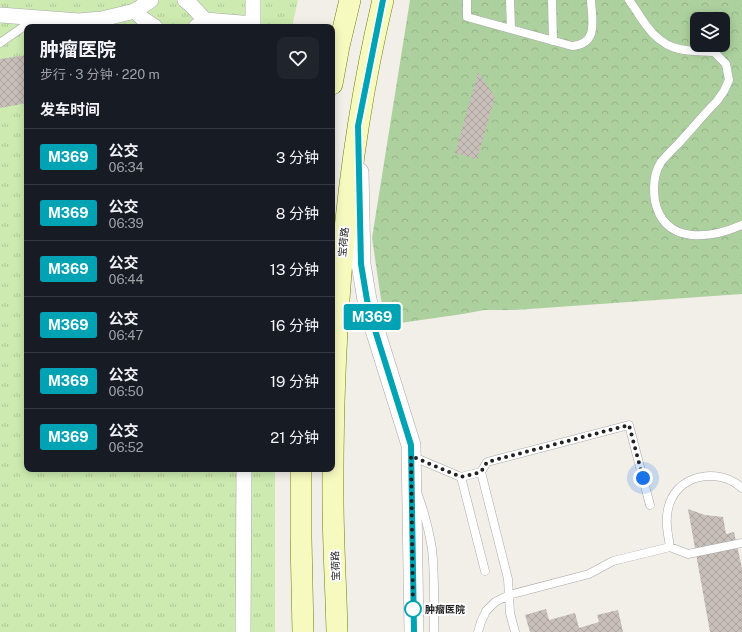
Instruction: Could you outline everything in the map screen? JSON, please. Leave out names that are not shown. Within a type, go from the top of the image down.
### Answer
[{"type":"main road","points":[[335,68],[350,0]]},
{"type":"main road","name":"宝荷路","points":[[335,420],[337,342],[342,255],[347,209],[358,126],[383,0]]},
{"type":"main road","points":[[301,472],[300,538],[303,632]]},
{"type":"main road","name":"宝荷路","points":[[334,472],[333,499],[337,632]]},
{"type":"street","points":[[0,15],[91,21],[135,11],[151,0]]},
{"type":"street","points":[[184,0],[192,5],[200,23],[218,24]]},
{"type":"street","points":[[253,0],[253,24]]},
{"type":"street","points":[[135,11],[150,24]]},
{"type":"street","points":[[358,126],[361,264],[367,300],[375,330],[411,445],[414,632]]},
{"type":"street","points":[[243,632],[244,472]]},
{"type":"lane","points":[[467,0],[467,17],[572,46],[579,46],[586,42],[591,36],[593,27],[592,0]]},
{"type":"lane","points":[[510,0],[511,29]]},
{"type":"lane","points":[[552,0],[553,41]]},
{"type":"lane","points":[[629,0],[656,38],[681,50],[714,52],[726,64],[729,80],[724,91],[716,101],[661,163],[655,179],[654,192],[656,205],[662,220],[676,232],[701,236],[721,232],[742,224]]},
{"type":"lane","points":[[28,24],[37,18]]},
{"type":"lane","points":[[0,43],[24,27]]},
{"type":"lane","points":[[434,632],[434,572],[431,547],[411,464],[461,477],[481,472],[487,462],[629,425],[650,505]]},
{"type":"lane","points":[[481,472],[508,579],[510,613],[515,632]]},
{"type":"lane","points":[[670,546],[666,520],[668,508],[673,497],[680,488],[701,476],[710,475],[729,479],[742,488]]},
{"type":"lane","points":[[461,477],[485,571]]},
{"type":"lane","points":[[478,632],[486,611],[495,602],[509,595],[589,574],[613,561],[670,546],[683,553],[693,554],[742,543]]},
{"type":"green space","points":[[0,0],[298,0],[293,24],[24,24],[24,472],[275,472],[275,632],[0,632]]},
{"type":"green space","points":[[410,0],[742,0],[742,294],[515,310],[484,310],[400,323],[382,306],[372,238]]},
{"type":"building","points":[[24,55],[24,104],[0,108],[0,59]]},
{"type":"building","points":[[478,72],[495,97],[477,159],[455,153]]},
{"type":"building","points":[[688,509],[705,515],[723,517],[726,534],[734,532],[742,568],[742,632],[710,632]]},
{"type":"building","points":[[546,609],[549,620],[575,613],[579,628],[599,622],[597,615],[618,610],[623,632],[530,632],[525,615]]},
{"type":"bus line","name":"M369","points":[[383,0],[358,126],[359,225],[361,264],[367,300],[411,445],[414,632]]},
{"type":"place","name":"肿瘤医院","points":[[413,609]]},
{"type":"route","points":[[413,609],[411,456],[461,477],[481,472],[487,462],[629,425],[643,478]]}]
